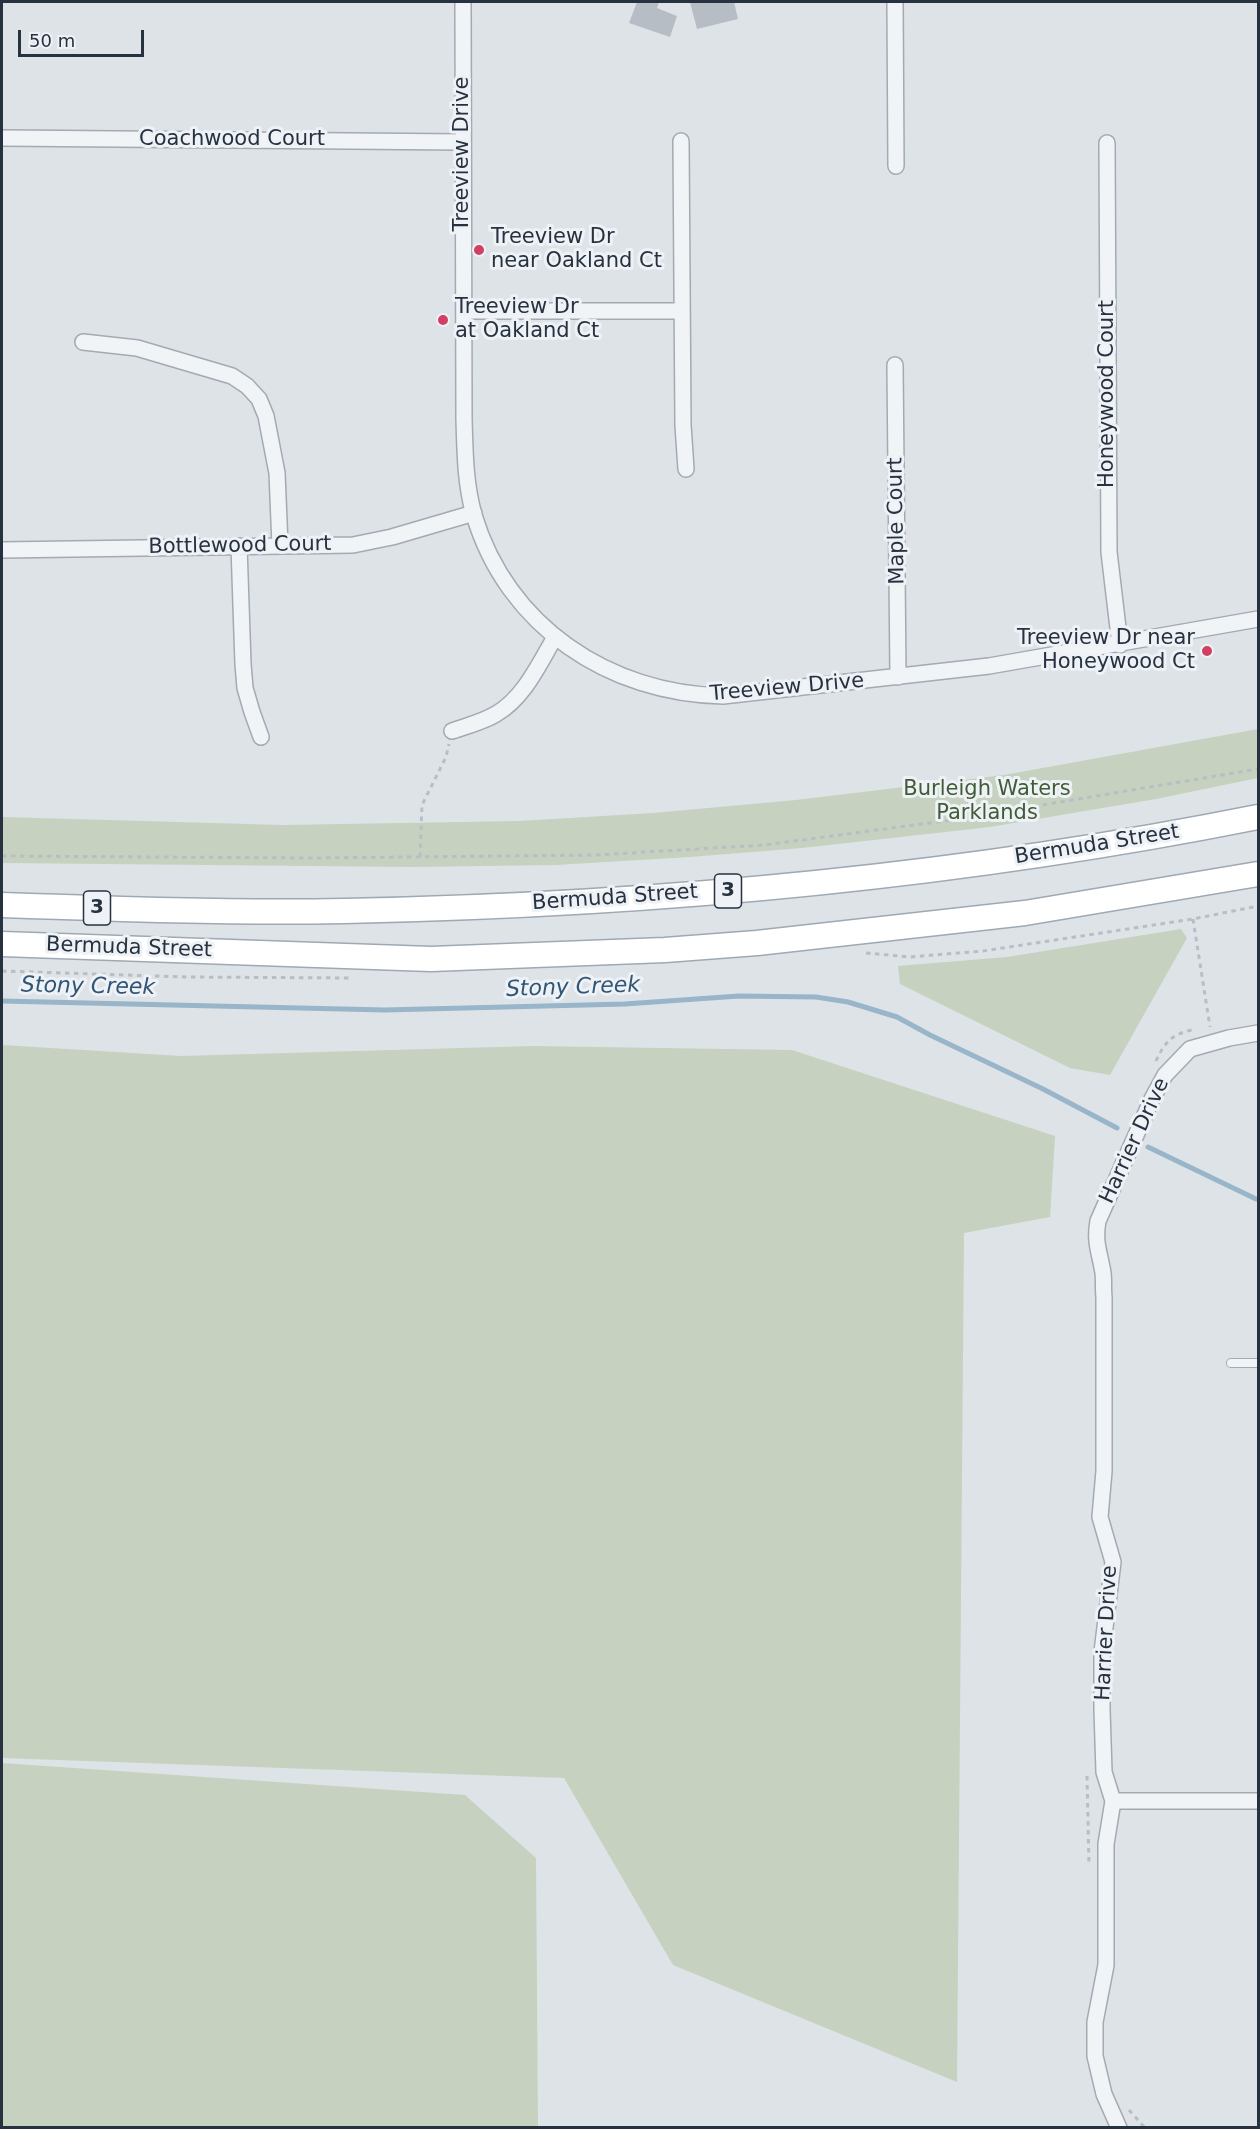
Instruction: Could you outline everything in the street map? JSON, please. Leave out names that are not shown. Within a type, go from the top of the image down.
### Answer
[{"type":"main road","name":"Bermuda Street","points":[[2,905],[159,911],[345,911],[677,895],[928,870],[1140,839],[1258,818]]},
{"type":"main road","name":"Bermuda Street","points":[[2,944],[431,959],[619,953],[757,944],[907,928],[1060,908],[1258,874]]},
{"type":"street","name":"Treeview Drive","points":[[463,2],[465,458],[468,488],[484,543],[501,576],[534,618],[555,637],[604,669],[638,683],[679,693],[704,696],[752,694],[989,666],[1120,645],[1258,619]]},
{"type":"street","points":[[895,2],[896,166]]},
{"type":"street","name":"Coachwood Court","points":[[2,138],[463,142]]},
{"type":"street","points":[[681,141],[682,425],[686,469]]},
{"type":"street","name":"Honeywood Court","points":[[1107,143],[1109,552],[1120,645]]},
{"type":"street","points":[[464,311],[681,311]]},
{"type":"street","points":[[83,342],[137,348],[232,376],[247,386],[259,399],[266,416],[277,473],[280,545]]},
{"type":"street","name":"Maple Court","points":[[895,365],[898,678]]},
{"type":"street","name":"Bottlewood Court","points":[[2,550],[331,546],[371,542],[474,513]]},
{"type":"street","points":[[239,546],[245,688],[261,737]]},
{"type":"street","points":[[452,731],[494,716],[506,707],[528,683],[555,637]]},
{"type":"street","name":"Harrier Drive","points":[[1119,2127],[1104,2094],[1095,2056],[1099,1995],[1106,1965],[1106,1844],[1113,1801],[1104,1772],[1102,1652],[1113,1562],[1100,1517],[1104,1489],[1104,1297],[1103,1273],[1096,1248],[1096,1235],[1098,1221],[1152,1099],[1165,1075],[1190,1049],[1258,1033]]},
{"type":"street","points":[[1113,1801],[1258,1801]]},
{"type":"lane","points":[[1231,1363],[1258,1363]]},
{"type":"path","points":[[420,856],[422,805],[446,757],[452,731]]},
{"type":"path","points":[[2,855],[289,858],[597,855],[764,845],[952,820],[1258,769]]},
{"type":"path","points":[[1193,919],[1212,1042]]},
{"type":"path","points":[[1125,2104],[1145,2127]]},
{"type":"green space","name":"Burleigh Waters Parklands","points":[[1258,729],[1258,778],[1156,799],[990,827],[802,848],[556,865],[413,867],[2,863],[2,817],[283,825],[519,821],[653,813],[796,800],[1004,775]]},
{"type":"green space","points":[[1181,929],[1187,938],[1110,1075],[1070,1068],[900,984],[898,966],[1007,957]]},
{"type":"green space","points":[[2,1045],[181,1056],[532,1046],[792,1050],[1055,1136],[1050,1217],[964,1233],[957,2082],[673,1965],[564,1778],[2,1758]]},
{"type":"green space","points":[[2,1763],[465,1795],[536,1858],[538,2127],[2,2127]]},
{"type":"building","points":[[637,2],[659,2],[657,8],[677,16],[670,37],[629,23]]},
{"type":"building","points":[[690,2],[734,2],[738,19],[697,29]]},
{"type":"waterway","name":"Stony Creek","points":[[2,1001],[385,1010],[625,1004],[739,996],[816,997],[848,1002],[897,1017],[1117,1128]]},
{"type":"waterway","name":"Stony Creek","points":[[1148,1147],[1258,1199]]},
{"type":"place","name":"Treeview Dr near Oakland Ct","points":[[479,250]]},
{"type":"place","name":"Treeview Dr at Oakland Ct","points":[[443,320]]},
{"type":"place","name":"Treeview Dr near Honeywood Ct","points":[[1207,651]]}]
